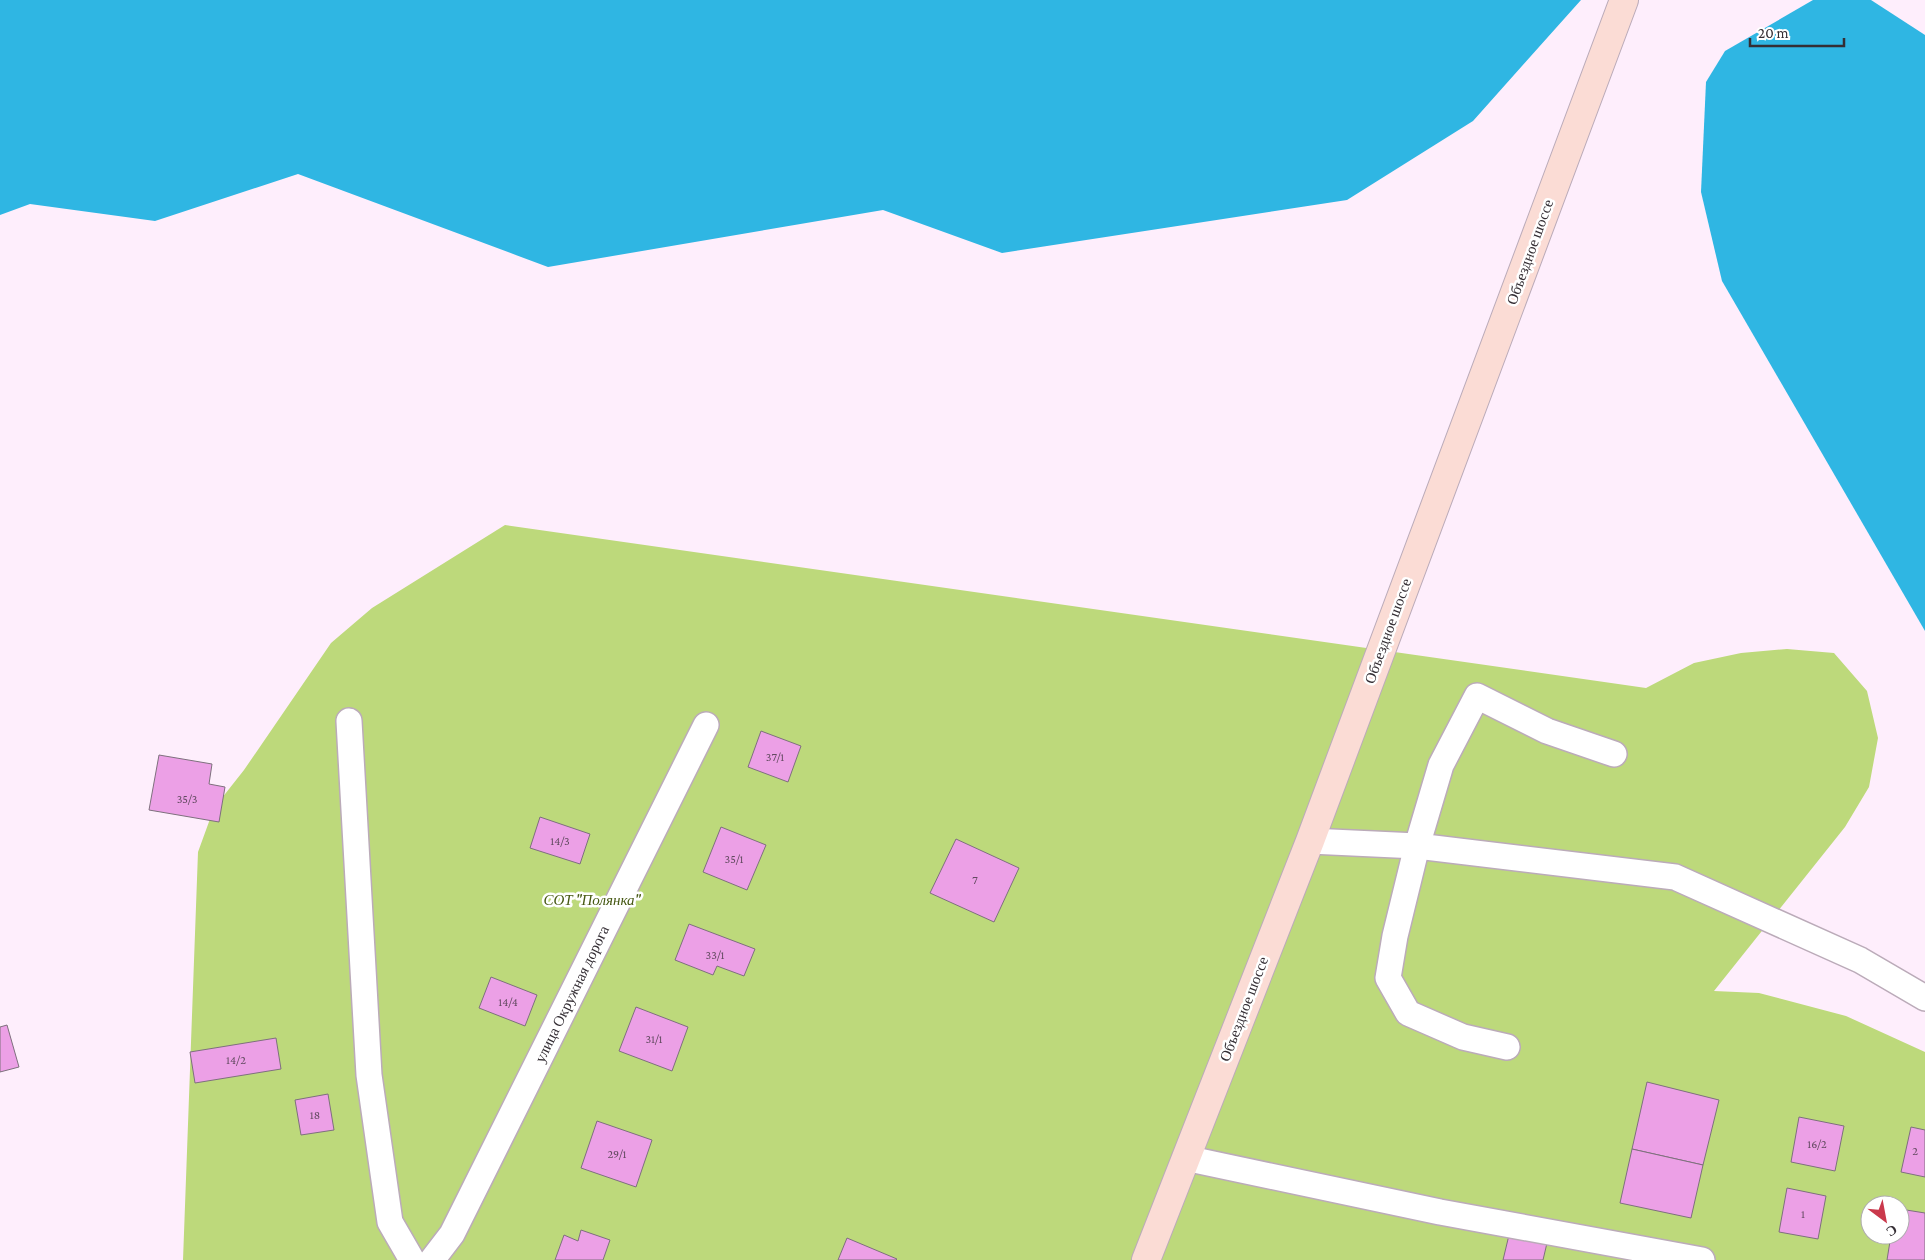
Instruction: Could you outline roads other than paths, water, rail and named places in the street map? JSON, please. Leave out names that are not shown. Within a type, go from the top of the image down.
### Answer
[{"type":"main road","name":"Объездное шоссе","points":[[1146,1260],[1310,842],[1624,0]]},
{"type":"street","points":[[1507,1047],[1463,1037],[1408,1013],[1388,978],[1395,936],[1417,846],[1440,765],[1477,696],[1547,731],[1614,754]]},
{"type":"street","points":[[349,721],[369,1075],[390,1222],[412,1260]]},
{"type":"street","name":"улица Окружная дорога","points":[[432,1260],[452,1234],[706,725]]},
{"type":"street","points":[[1310,842],[1417,846],[1675,877],[1860,960],[1925,998]]},
{"type":"street","points":[[1185,1158],[1440,1212],[1702,1260]]},
{"type":"water","points":[[0,0],[1581,0],[1473,121],[1347,200],[1002,253],[883,210],[548,267],[298,174],[155,221],[30,204],[0,215]]},
{"type":"water","points":[[1813,0],[1871,0],[1925,35],[1925,631],[1722,281],[1701,192],[1706,82],[1725,51]]},
{"type":"park label","name":"СОТ \"Полянка\"","points":[[592,900]]}]
